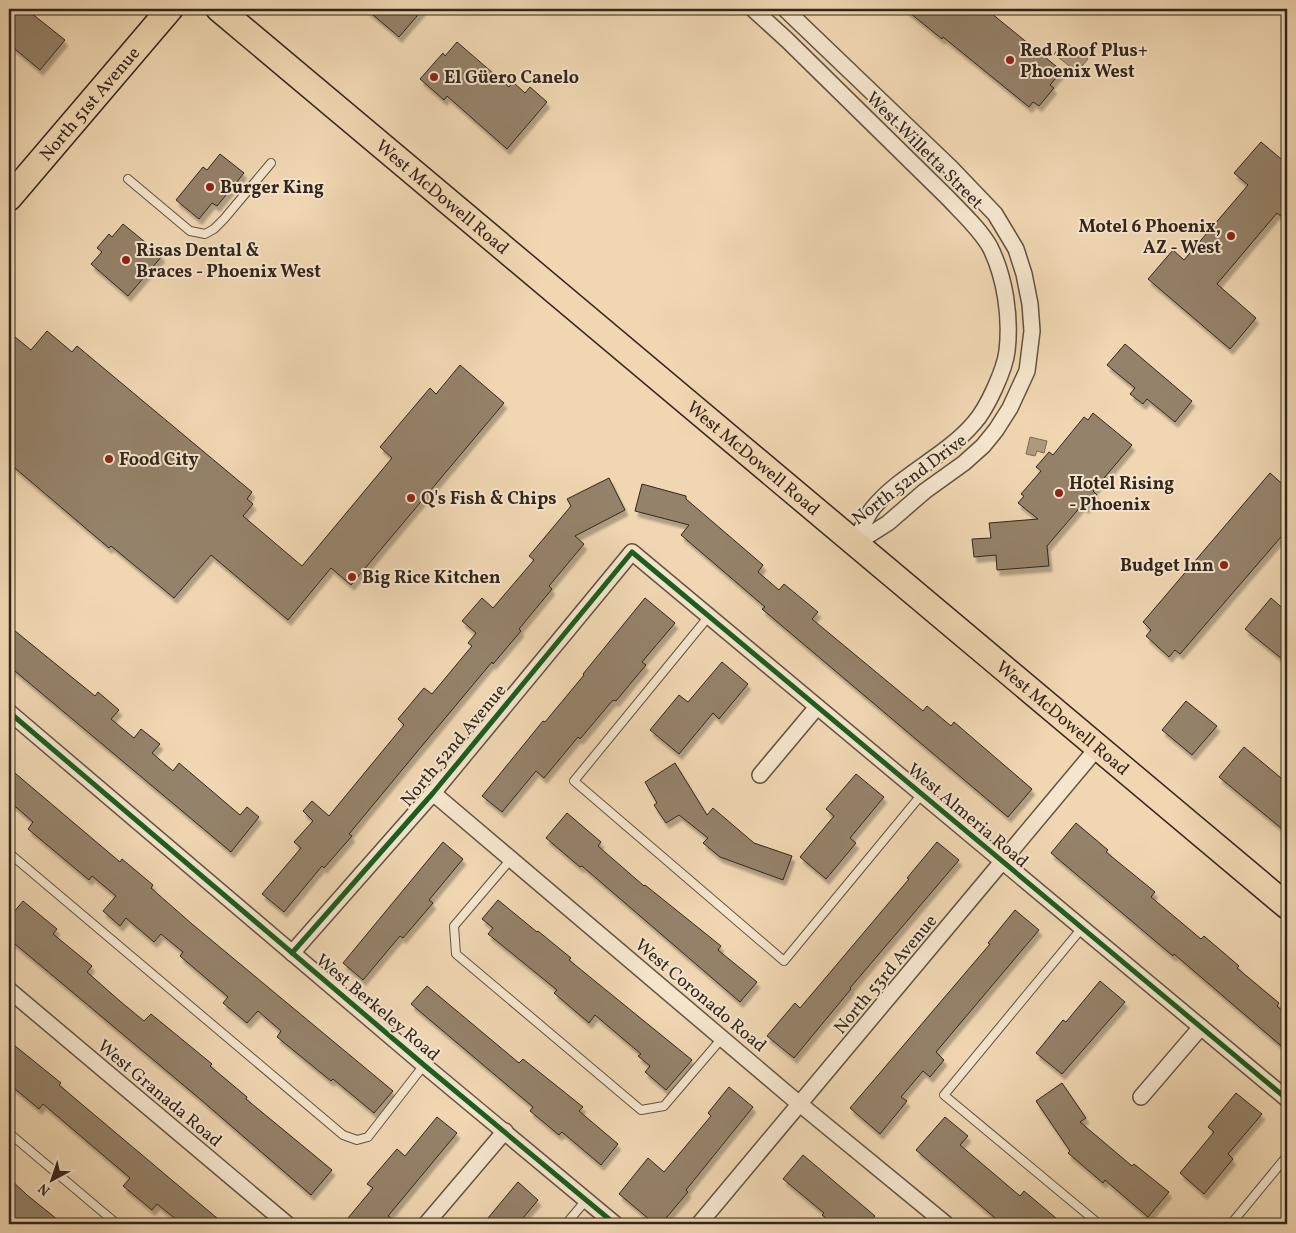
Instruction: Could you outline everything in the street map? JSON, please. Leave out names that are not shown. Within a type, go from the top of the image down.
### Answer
[{"type":"main road","name":"North 51st Avenue","points":[[9,198],[170,9]]},
{"type":"main road","name":"West McDowell Road","points":[[219,9],[1287,906]]},
{"type":"street","name":"West Willetta Street","points":[[753,9],[972,223],[989,246],[1001,274],[1006,304],[1007,352]]},
{"type":"street","name":"West Willetta Street","points":[[785,9],[951,168],[995,214],[1013,243],[1024,274],[1030,304],[1032,331],[1029,355]]},
{"type":"street","name":"North 52nd Drive","points":[[855,544],[871,510],[899,484],[950,445],[974,423],[990,398],[1007,352]]},
{"type":"street","name":"North 52nd Drive","points":[[855,544],[888,522],[983,446],[1010,408],[1027,372],[1029,355]]},
{"type":"street","name":"West Almeria Road","points":[[632,552],[1287,1099]]},
{"type":"street","name":"North 52nd Avenue","points":[[292,953],[433,793],[632,552]]},
{"type":"street","points":[[760,775],[817,706]]},
{"type":"street","name":"West Berkeley Road","points":[[9,712],[424,1065],[615,1224]]},
{"type":"street","name":"North 53rd Avenue","points":[[699,1224],[1098,747]]},
{"type":"street","name":"West Coronado Road","points":[[433,793],[800,1104],[946,1224]]},
{"type":"street","name":"West Granada Road","points":[[9,990],[287,1224]]},
{"type":"street","points":[[1141,1097],[1201,1027]]},
{"type":"street","points":[[426,1224],[505,1131]]},
{"type":"lane","points":[[128,179],[190,231],[205,234],[224,219],[271,163]]},
{"type":"lane","points":[[709,616],[574,781],[784,961],[922,794]]},
{"type":"lane","points":[[9,853],[343,1135],[357,1140],[368,1137],[424,1065]]},
{"type":"lane","points":[[510,859],[454,926],[456,954],[641,1110],[664,1106],[723,1037]]},
{"type":"lane","points":[[1082,928],[944,1095],[1099,1224]]},
{"type":"lane","points":[[9,1132],[117,1224]]},
{"type":"lane","points":[[1231,1224],[1287,1156]]},
{"type":"lane","points":[[566,1224],[586,1200]]},
{"type":"shaded area","points":[[1064,41],[1088,59],[1077,72],[1054,54]]},
{"type":"shaded area","points":[[1030,437],[1047,441],[1044,453],[1037,451],[1035,456],[1026,454]]},
{"type":"building","points":[[17,9],[26,9],[65,40],[40,70],[9,44],[9,18]]},
{"type":"building","points":[[366,9],[423,9],[399,37]]},
{"type":"building","name":"Red Roof Plus+ Phoenix West","points":[[905,9],[986,9],[1062,71],[1050,85],[1054,88],[1039,106],[1033,102],[1029,107],[943,37],[942,39]]},
{"type":"building","points":[[457,42],[509,87],[513,82],[525,93],[530,87],[547,102],[507,149],[447,96],[444,100],[420,79],[443,53],[445,56]]},
{"type":"building","name":"Motel 6 Phoenix, AZ - West","points":[[1261,142],[1287,164],[1287,221],[1277,213],[1217,284],[1256,318],[1230,349],[1148,279],[1173,250],[1184,260],[1248,185],[1234,173]]},
{"type":"building","name":"Burger King","points":[[220,154],[244,173],[217,206],[212,203],[199,219],[176,200],[203,167],[207,170]]},
{"type":"building","name":"Risas Dental & Braces - Phoenix West","points":[[123,224],[162,256],[128,296],[91,264],[102,252],[97,248],[109,234],[112,237]]},
{"type":"building","points":[[47,331],[72,352],[77,346],[252,492],[247,499],[253,504],[243,516],[302,566],[392,458],[380,447],[430,388],[436,394],[460,365],[504,403],[351,585],[331,568],[288,620],[211,555],[174,598],[111,546],[109,548],[9,463],[9,332],[31,350]]},
{"type":"building","points":[[1125,344],[1192,401],[1175,422],[1147,399],[1143,404],[1130,394],[1135,388],[1107,365]]},
{"type":"building","name":"Hotel Rising - Phoenix","points":[[1093,413],[1132,445],[1093,491],[1097,495],[1086,508],[1082,505],[1047,546],[1049,566],[997,570],[996,555],[974,557],[972,539],[991,538],[989,523],[1038,519],[1018,503],[1024,496],[1021,494],[1041,471],[1036,467],[1049,452],[1053,455],[1084,417],[1088,420]]},
{"type":"building","name":"Budget Inn","points":[[1270,473],[1287,488],[1287,530],[1180,654],[1175,650],[1169,657],[1146,636],[1151,630],[1143,622]]},
{"type":"building","points":[[609,478],[625,510],[575,536],[584,544],[549,586],[552,589],[519,629],[521,631],[493,664],[492,662],[349,834],[352,836],[324,868],[322,866],[284,912],[262,894],[301,848],[294,842],[313,821],[303,811],[312,801],[329,816],[404,725],[398,719],[424,688],[432,694],[472,646],[468,643],[476,633],[462,621],[482,598],[493,608],[534,560],[529,556],[571,506],[567,499]]},
{"type":"building","points":[[642,484],[686,496],[686,499],[763,565],[758,572],[779,590],[784,584],[818,612],[812,619],[923,711],[927,706],[951,726],[954,722],[1032,789],[1008,817],[762,609],[765,607],[681,535],[689,525],[635,511]]},
{"type":"building","points":[[645,598],[675,623],[642,662],[646,665],[616,701],[613,700],[580,739],[578,737],[544,778],[536,771],[502,812],[482,796],[543,721],[545,722],[584,675]]},
{"type":"building","points":[[1271,598],[1287,612],[1287,663],[1245,629]]},
{"type":"building","points":[[9,626],[95,696],[98,692],[119,710],[111,719],[134,738],[141,729],[160,744],[152,753],[173,771],[179,763],[240,815],[247,807],[259,817],[231,852],[9,666]]},
{"type":"building","points":[[722,662],[748,684],[719,719],[713,713],[679,754],[650,730],[679,695],[688,702]]},
{"type":"building","points":[[1186,701],[1217,726],[1192,755],[1162,730]]},
{"type":"building","points":[[1244,747],[1287,783],[1287,833],[1219,777]]},
{"type":"building","points":[[675,763],[707,815],[713,808],[754,843],[792,856],[783,880],[720,857],[703,843],[708,838],[679,815],[666,823],[654,805],[657,803],[645,782]]},
{"type":"building","points":[[9,768],[120,862],[122,859],[153,885],[151,888],[192,924],[393,1091],[374,1113],[277,1037],[281,1031],[258,1011],[247,1023],[223,1003],[228,997],[180,956],[183,952],[161,934],[154,942],[126,918],[120,926],[103,911],[116,896],[92,876],[89,880],[28,829],[33,822],[9,801]]},
{"type":"building","points":[[856,774],[884,797],[850,838],[856,843],[826,879],[800,857],[834,816],[826,809]]},
{"type":"building","points":[[567,813],[601,842],[598,846],[644,886],[721,946],[718,950],[757,982],[740,1002],[582,866],[580,867],[546,838]]},
{"type":"building","points":[[1076,823],[1108,850],[1106,852],[1155,892],[1151,897],[1201,939],[1204,936],[1239,966],[1237,968],[1279,1003],[1277,1006],[1287,1015],[1287,1051],[1174,954],[1173,956],[1051,853]]},
{"type":"building","points":[[443,842],[463,859],[429,900],[433,903],[403,938],[400,936],[363,980],[343,963]]},
{"type":"building","points":[[937,842],[959,860],[850,988],[794,1058],[767,1036],[795,1003],[800,1008],[909,879],[907,878]]},
{"type":"building","points":[[498,900],[571,958],[569,960],[692,1060],[666,1090],[645,1072],[650,1066],[638,1056],[641,1054],[595,1015],[589,1023],[554,993],[557,990],[488,934],[493,928],[482,919]]},
{"type":"building","points":[[23,901],[57,929],[53,934],[92,966],[87,972],[121,1002],[144,1021],[151,1014],[212,1064],[210,1066],[247,1097],[246,1099],[332,1170],[311,1195],[9,939],[9,918]]},
{"type":"building","points":[[1015,910],[1039,930],[936,1052],[944,1060],[930,1077],[923,1071],[901,1097],[907,1101],[880,1134],[850,1108],[990,944],[988,943]]},
{"type":"building","points":[[1100,981],[1125,1002],[1062,1074],[1036,1053],[1063,1020],[1066,1022]]},
{"type":"building","points":[[427,986],[519,1063],[523,1059],[583,1107],[579,1111],[618,1144],[601,1165],[562,1132],[559,1135],[530,1111],[533,1107],[411,1004]]},
{"type":"building","points":[[9,1041],[61,1083],[59,1085],[224,1224],[182,1224],[157,1204],[152,1210],[123,1186],[130,1178],[43,1104],[39,1109],[9,1084]]},
{"type":"building","points":[[1062,1083],[1086,1118],[1080,1122],[1132,1166],[1134,1164],[1169,1192],[1148,1217],[1105,1180],[1103,1183],[1068,1153],[1070,1151],[1036,1101]]},
{"type":"building","points":[[729,1087],[753,1107],[686,1190],[688,1192],[661,1224],[655,1224],[619,1194],[648,1158],[664,1172],[711,1116],[708,1113]]},
{"type":"building","points":[[1236,1093],[1262,1114],[1228,1154],[1233,1159],[1204,1194],[1180,1173],[1214,1132],[1208,1127]]},
{"type":"building","points":[[437,1117],[457,1133],[388,1216],[398,1224],[343,1224],[373,1188],[367,1184],[397,1149],[405,1156]]},
{"type":"building","points":[[945,1117],[968,1136],[960,1145],[1020,1196],[1024,1191],[1063,1224],[1002,1224],[916,1150]]},
{"type":"building","points":[[803,1155],[875,1216],[868,1224],[834,1224],[822,1215],[824,1213],[783,1179]]},
{"type":"building","points":[[9,1178],[27,1195],[63,1224],[9,1224]]},
{"type":"building","points":[[518,1182],[538,1200],[518,1224],[483,1224]]},
{"type":"cycle path","points":[[292,953],[433,793],[632,552],[1287,1099]]},
{"type":"cycle path","points":[[9,712],[424,1065],[615,1224]]},
{"type":"place","name":"Red Roof Plus+ Phoenix West","points":[[1010,60]]},
{"type":"place","name":"El Güero Canelo","points":[[434,77]]},
{"type":"place","name":"Burger King","points":[[210,187]]},
{"type":"place","name":"Motel 6 Phoenix, AZ - West","points":[[1231,236]]},
{"type":"place","name":"Risas Dental & Braces - Phoenix West","points":[[126,260]]},
{"type":"place","name":"Food City","points":[[109,459]]},
{"type":"place","name":"Hotel Rising - Phoenix","points":[[1059,493]]},
{"type":"place","name":"Q's Fish & Chips","points":[[411,498]]},
{"type":"place","name":"Budget Inn","points":[[1224,565]]},
{"type":"place","name":"Big Rice Kitchen","points":[[352,577]]}]
